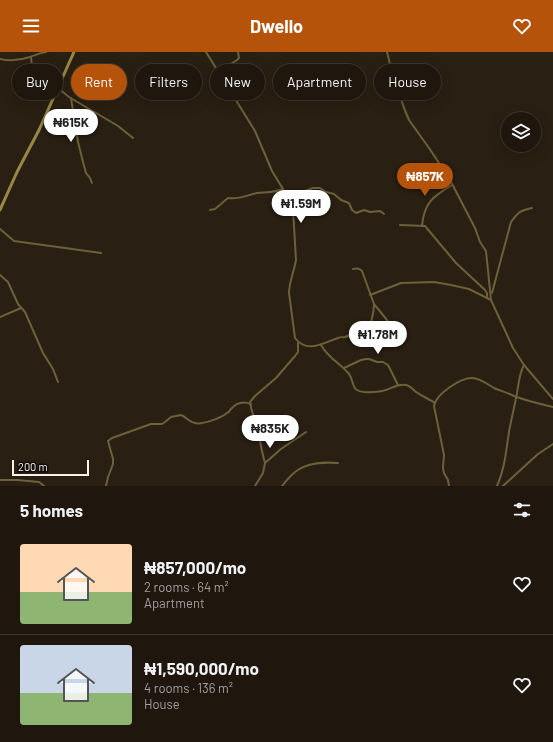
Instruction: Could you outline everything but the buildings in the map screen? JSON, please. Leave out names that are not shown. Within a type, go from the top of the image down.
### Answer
[{"type":"main road","points":[[63,77],[74,52]]},
{"type":"main road","points":[[0,210],[53,100]]},
{"type":"street","points":[[0,59],[20,59],[46,52]]},
{"type":"street","points":[[206,52],[213,64]]},
{"type":"street","points":[[231,64],[239,58],[238,52]]},
{"type":"street","points":[[387,52],[392,72],[409,120],[429,148],[452,185],[475,228],[480,242],[486,251],[491,300],[513,348],[524,366],[553,399]]},
{"type":"street","points":[[31,57],[32,64]]},
{"type":"street","points":[[63,92],[71,98]]},
{"type":"street","points":[[71,100],[78,142],[83,162],[86,173],[92,182]]},
{"type":"street","points":[[74,100],[118,126],[133,138]]},
{"type":"street","points":[[236,100],[255,131],[272,171],[293,209],[296,260],[289,293],[295,338],[298,342],[306,346],[319,346],[341,337],[366,332],[370,328],[374,304]]},
{"type":"street","points":[[422,226],[428,203],[437,194],[452,185]]},
{"type":"street","points":[[284,194],[294,195],[313,188],[320,188],[326,192],[334,194],[349,204],[352,210],[356,213],[364,210],[370,212],[380,211],[384,214]]},
{"type":"street","points":[[210,210],[214,209],[228,198],[275,192],[283,189]]},
{"type":"street","points":[[491,295],[511,222],[517,214],[532,208]]},
{"type":"street","points":[[400,225],[425,226],[456,263],[481,285],[487,293],[488,298]]},
{"type":"street","points":[[0,230],[14,241],[101,253]]},
{"type":"street","points":[[353,269],[357,268],[362,271],[374,304],[389,324],[391,334],[395,340]]},
{"type":"street","points":[[0,275],[8,282],[18,304],[25,312],[58,382]]},
{"type":"street","points":[[370,294],[401,283],[434,282],[469,289],[491,300]]},
{"type":"street","points":[[0,317],[21,308]]},
{"type":"street","points":[[255,486],[263,473],[265,463],[251,404],[252,400],[276,378],[295,356],[298,352],[298,342]]},
{"type":"street","points":[[321,345],[329,356],[344,368],[358,391],[384,391],[398,385],[406,385],[435,403]]},
{"type":"street","points":[[344,368],[366,359],[375,362],[383,362],[388,365],[398,385]]},
{"type":"street","points":[[497,486],[504,466],[511,420],[517,397],[520,372],[524,366]]},
{"type":"street","points":[[449,486],[443,468],[444,455],[435,411],[435,403],[438,398],[453,384],[460,380],[473,378],[478,379],[517,397],[553,407]]},
{"type":"street","points":[[106,486],[113,464],[108,441],[112,438],[151,424],[162,424],[173,416],[181,415],[194,423],[203,423],[226,414],[238,403],[245,402],[251,404]]},
{"type":"street","points":[[265,463],[281,449],[306,432]]},
{"type":"street","points":[[502,486],[538,454],[552,446]]},
{"type":"street","points":[[282,486],[296,471],[308,465],[318,463],[338,463]]},
{"type":"street","points":[[0,480],[39,482],[44,486]]}]
